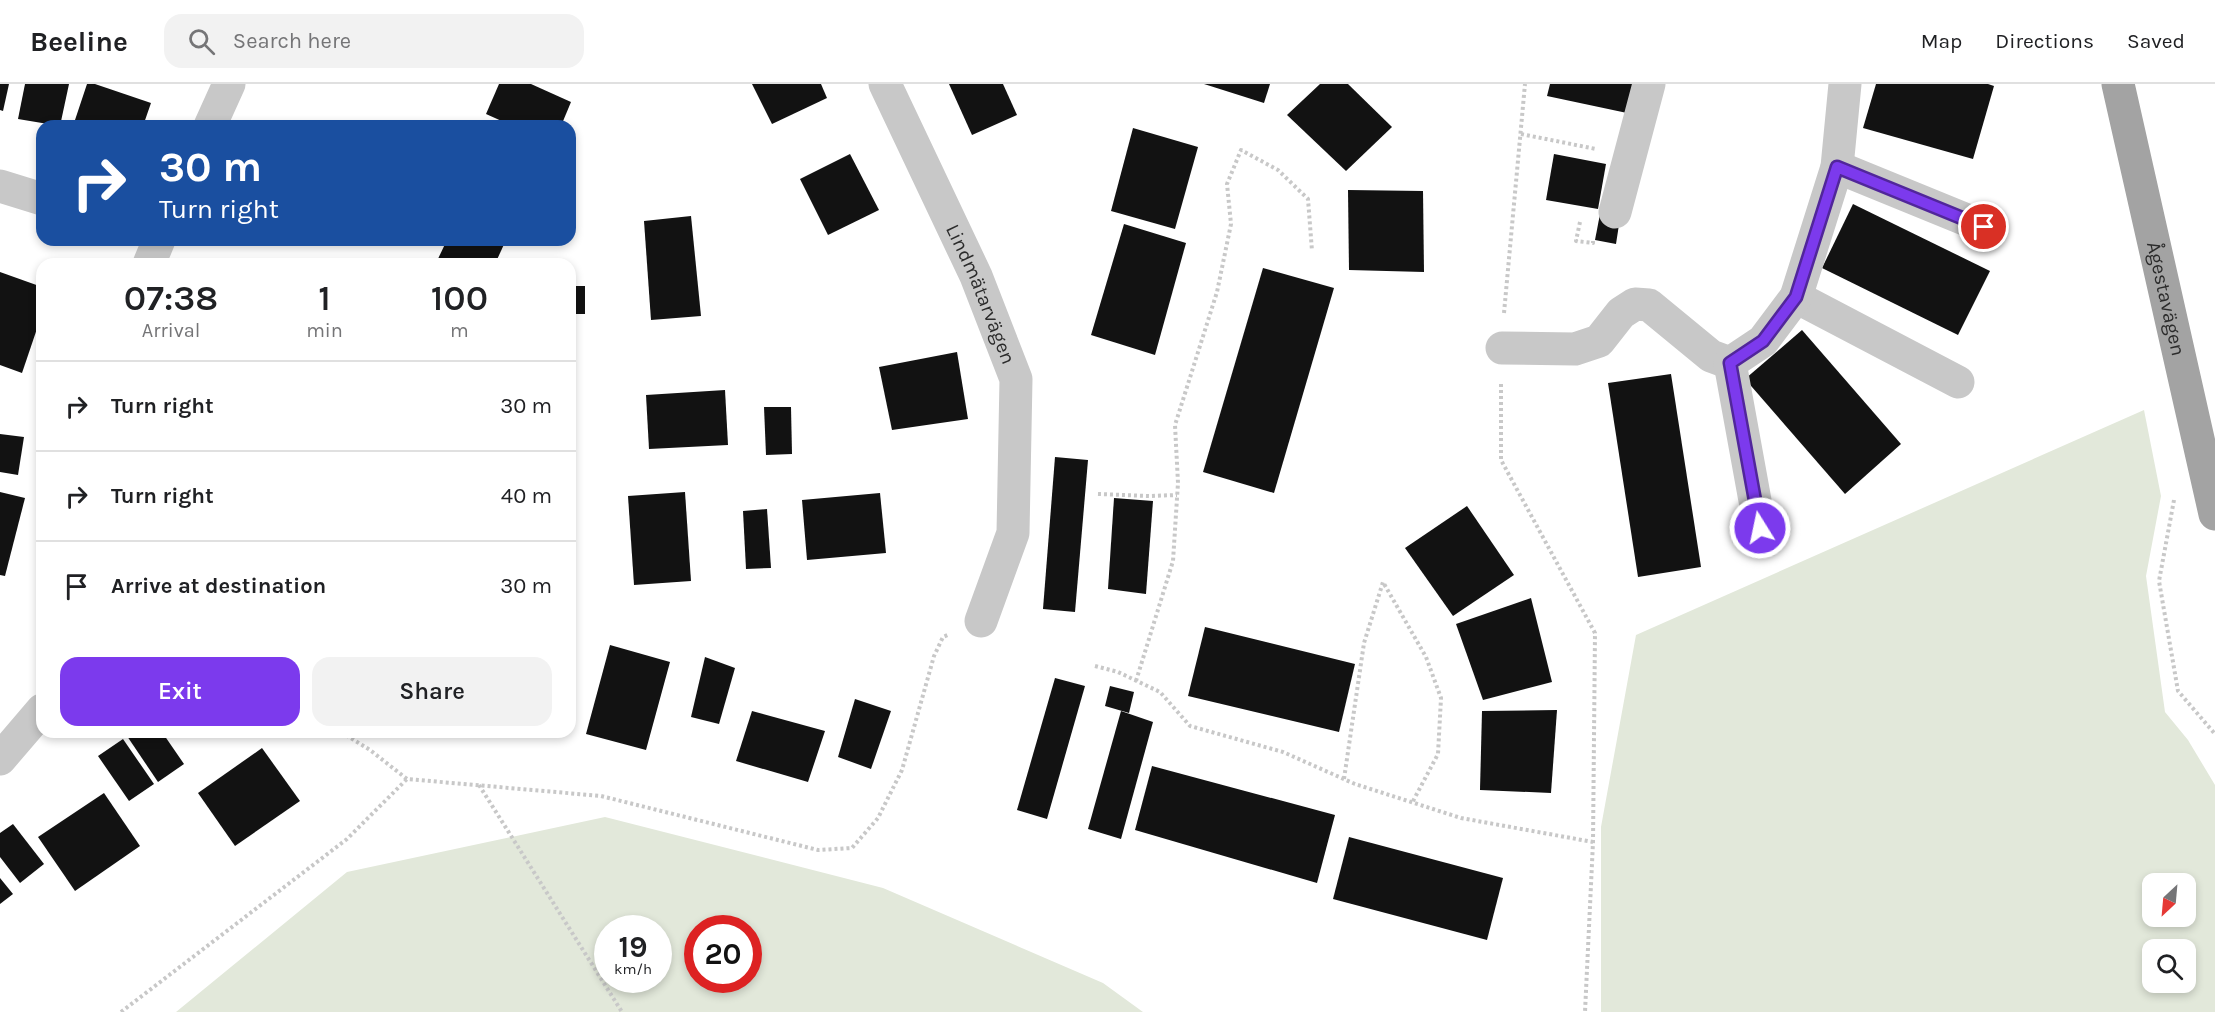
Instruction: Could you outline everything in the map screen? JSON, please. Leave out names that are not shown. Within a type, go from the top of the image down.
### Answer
[{"type":"main road","name":"Ågestavägen","points":[[2118,84],[2215,514]]},
{"type":"street","points":[[213,120],[229,84]]},
{"type":"street","name":"Lindmätarvägen","points":[[885,84],[976,276],[1016,379],[1013,533],[981,621]]},
{"type":"street","points":[[1615,212],[1649,84]]},
{"type":"street","points":[[1730,363],[1763,341],[1796,297],[1837,167],[1845,84]]},
{"type":"street","points":[[1837,167],[1984,227]]},
{"type":"street","points":[[0,186],[36,197]]},
{"type":"street","points":[[1796,297],[1958,382]]},
{"type":"street","points":[[1502,348],[1575,349],[1599,340],[1621,313],[1635,304],[1649,305],[1711,356],[1730,363]]},
{"type":"street","points":[[1730,363],[1760,528]]},
{"type":"street","points":[[0,759],[36,717]]},
{"type":"path","points":[[1525,84],[1502,348],[1501,460],[1595,633],[1593,842],[1585,1012]]},
{"type":"path","points":[[1521,134],[1630,155]]},
{"type":"path","points":[[1136,681],[1173,561],[1177,495],[1175,425],[1217,292],[1231,224],[1227,184],[1241,150],[1278,170],[1308,199],[1312,251]]},
{"type":"path","points":[[1098,494],[1177,495]]},
{"type":"path","points":[[2174,496],[2159,581],[2164,614],[2178,691],[2215,734]]},
{"type":"path","points":[[1344,779],[1364,643],[1383,582],[1426,657],[1441,698],[1438,754],[1412,803]]},
{"type":"path","points":[[351,738],[370,750],[406,779],[601,796],[818,850],[852,848],[878,818],[902,770],[934,656],[943,637],[981,621]]},
{"type":"path","points":[[1095,666],[1118,672],[1160,692],[1190,726],[1283,752],[1344,779],[1461,818],[1593,842]]},
{"type":"path","points":[[121,1012],[347,839],[406,779]]},
{"type":"path","points":[[478,784],[622,1012]]},
{"type":"shaded area","points":[[2144,410],[2161,496],[2146,576],[2165,712],[2188,740],[2215,785],[2215,1012],[1601,1012],[1601,827],[1636,635]]},
{"type":"shaded area","points":[[605,817],[883,888],[1103,983],[1143,1012],[176,1012],[347,872]]},
{"type":"building","points":[[0,84],[9,84],[3,111],[0,110]]},
{"type":"building","points":[[25,84],[69,84],[61,120],[36,120],[36,122],[18,119]]},
{"type":"building","points":[[87,84],[95,84],[151,103],[145,120],[75,120]]},
{"type":"building","points":[[499,84],[531,84],[571,102],[564,120],[500,120],[486,114]]},
{"type":"building","points":[[752,84],[821,84],[827,98],[772,124]]},
{"type":"building","points":[[949,84],[1003,84],[1017,115],[972,135]]},
{"type":"building","points":[[1204,84],[1270,84],[1264,103]]},
{"type":"building","points":[[1320,84],[1348,84],[1392,127],[1346,171],[1287,115]]},
{"type":"building","points":[[1550,84],[1633,84],[1627,113],[1547,96]]},
{"type":"building","points":[[1876,84],[1988,84],[1994,86],[1973,159],[1863,128]]},
{"type":"building","points":[[1133,128],[1198,147],[1175,229],[1111,211]]},
{"type":"building","points":[[850,154],[879,210],[828,235],[800,179]]},
{"type":"building","points":[[1554,154],[1606,164],[1598,209],[1546,200]]},
{"type":"building","points":[[1348,190],[1423,191],[1424,272],[1349,270]]},
{"type":"building","points":[[1853,204],[1990,271],[1958,335],[1822,268]]},
{"type":"building","points":[[1600,214],[1620,218],[1616,244],[1595,240]]},
{"type":"building","points":[[691,216],[701,316],[651,320],[644,221]]},
{"type":"building","points":[[1124,224],[1186,243],[1155,355],[1091,335]]},
{"type":"building","points":[[444,246],[503,246],[498,258],[438,258]]},
{"type":"building","points":[[1263,268],[1334,288],[1274,493],[1203,472]]},
{"type":"building","points":[[0,272],[36,285],[36,332],[22,373],[0,365]]},
{"type":"building","points":[[576,286],[585,286],[585,314],[576,314]]},
{"type":"building","points":[[1802,330],[1901,444],[1845,494],[1745,379]]},
{"type":"building","points":[[957,352],[968,419],[892,430],[879,367]]},
{"type":"building","points":[[1671,374],[1701,567],[1638,577],[1608,383]]},
{"type":"building","points":[[725,390],[728,445],[649,449],[646,395]]},
{"type":"building","points":[[764,407],[791,407],[792,454],[766,455]]},
{"type":"building","points":[[0,434],[24,437],[18,475],[0,472]]},
{"type":"building","points":[[1055,457],[1088,460],[1075,612],[1043,609]]},
{"type":"building","points":[[0,492],[25,498],[5,576],[0,575]]},
{"type":"building","points":[[685,492],[691,581],[634,585],[628,496]]},
{"type":"building","points":[[880,493],[886,553],[807,560],[802,500]]},
{"type":"building","points":[[1114,498],[1153,501],[1146,594],[1108,589]]},
{"type":"building","points":[[1467,506],[1514,575],[1453,616],[1405,548]]},
{"type":"building","points":[[767,509],[771,568],[746,569],[743,511]]},
{"type":"building","points":[[1531,598],[1552,682],[1483,700],[1456,624]]},
{"type":"building","points":[[1205,627],[1355,664],[1339,732],[1188,696]]},
{"type":"building","points":[[610,645],[670,662],[646,750],[586,734]]},
{"type":"building","points":[[705,657],[735,668],[719,724],[691,717]]},
{"type":"building","points":[[1055,678],[1085,686],[1047,819],[1017,810]]},
{"type":"building","points":[[1110,686],[1134,692],[1129,713],[1105,706]]},
{"type":"building","points":[[855,699],[891,711],[871,769],[838,757]]},
{"type":"building","points":[[1557,710],[1551,793],[1480,790],[1482,711]]},
{"type":"building","points":[[752,711],[825,731],[808,782],[736,761]]},
{"type":"building","points":[[1121,711],[1153,722],[1121,839],[1088,829]]},
{"type":"building","points":[[128,738],[166,738],[184,764],[158,782]]},
{"type":"building","points":[[123,739],[154,784],[129,801],[98,756]]},
{"type":"building","points":[[262,748],[300,801],[235,846],[198,793]]},
{"type":"building","points":[[1152,766],[1335,815],[1317,883],[1135,830]]},
{"type":"building","points":[[104,793],[140,846],[75,891],[38,837]]},
{"type":"building","points":[[13,824],[44,864],[20,883],[0,857],[0,833]]},
{"type":"building","points":[[1349,837],[1503,878],[1487,940],[1333,899]]},
{"type":"building","points":[[0,878],[13,894],[0,904]]},
{"type":"route","points":[[1760,528],[1730,363],[1763,341],[1796,297],[1837,167],[1984,227]]}]
